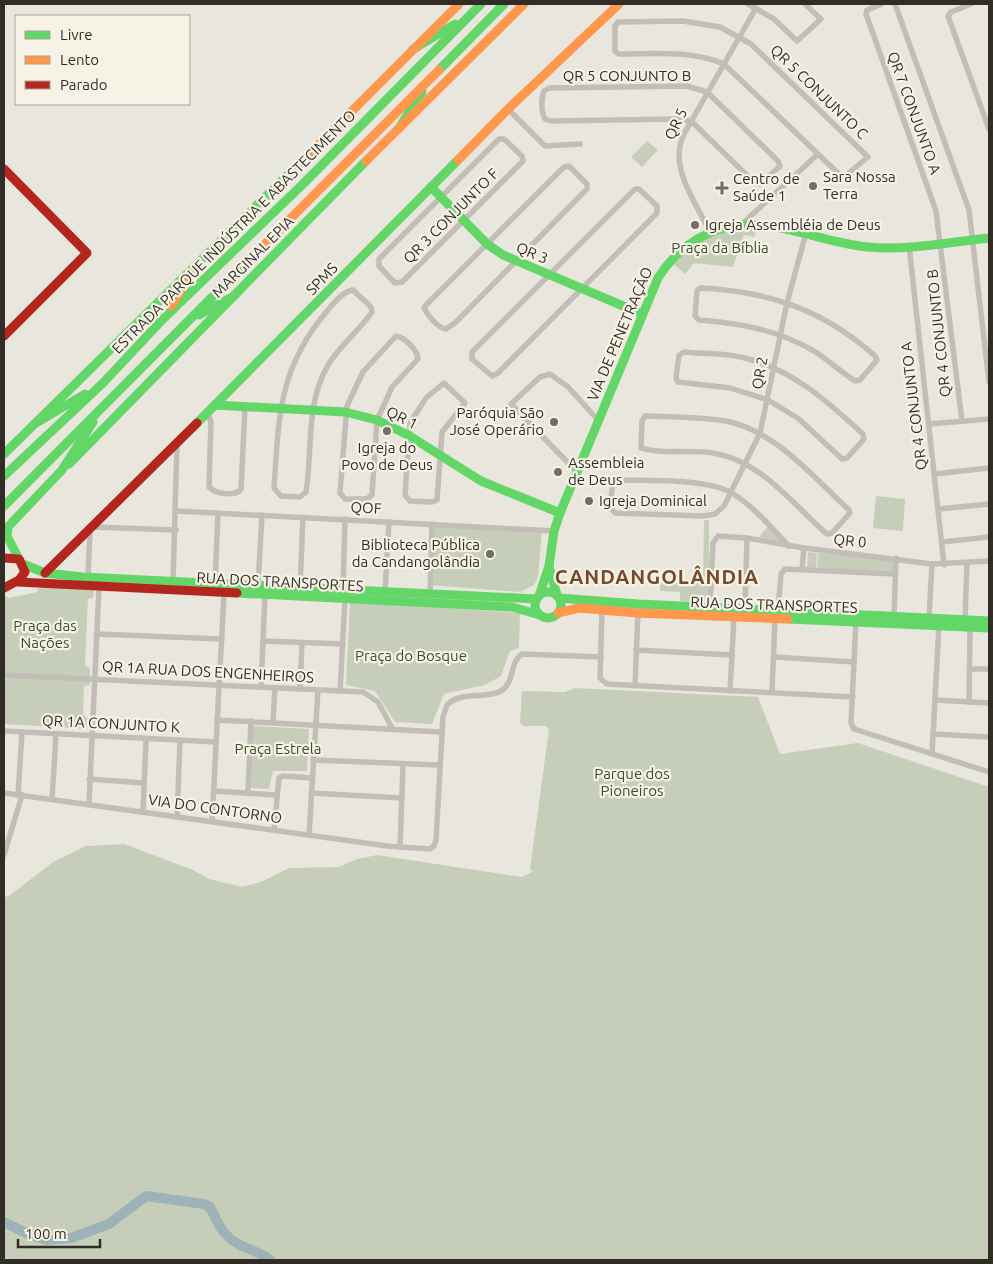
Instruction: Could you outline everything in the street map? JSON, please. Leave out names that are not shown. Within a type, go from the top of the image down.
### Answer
[{"type":"main road","points":[[4,454],[196,267],[459,4]]},
{"type":"main road","name":"ESTRADA PARQUE INDÚSTRIA E ABASTECIMENTO","points":[[4,476],[103,383],[163,319],[304,183],[481,4]]},
{"type":"main road","name":"ESTRADA PARQUE INDÚSTRIA E ABASTECIMENTO","points":[[4,506],[504,4]]},
{"type":"main road","name":"MARGINAL EPIA","points":[[6,529],[402,125],[524,4]]},
{"type":"main road","name":"SPMS","points":[[45,573],[216,405],[508,109],[619,4]]},
{"type":"main road","points":[[412,50],[469,16]]},
{"type":"main road","points":[[402,125],[433,76]]},
{"type":"main road","points":[[4,169],[87,253],[4,336]]},
{"type":"main road","name":"QR 3","points":[[431,187],[487,244],[516,261],[642,314]]},
{"type":"main road","name":"VIA DE PENETRAÇÃO","points":[[538,597],[549,566],[554,531],[576,471],[642,314],[658,278],[670,259],[708,230],[743,223],[768,224],[855,245],[885,247],[989,238]]},
{"type":"main road","points":[[163,319],[196,267]]},
{"type":"main road","points":[[187,322],[234,296]]},
{"type":"main road","points":[[38,422],[103,383]]},
{"type":"main road","points":[[62,470],[104,404]]},
{"type":"main road","name":"QR 1","points":[[216,405],[345,412],[376,420],[408,435],[481,481],[560,513]]},
{"type":"main road","points":[[4,588],[18,582],[25,572],[7,536],[6,529]]},
{"type":"main road","name":"RUA DOS TRANSPORTES","points":[[4,558],[21,561],[45,573],[88,577],[385,591],[512,607],[540,615]]},
{"type":"main road","name":"VIA DE PENETRAÇÃO","points":[[549,566],[558,597]]},
{"type":"main road","points":[[82,585],[83,580],[88,577]]},
{"type":"main road","points":[[156,580],[156,590]]},
{"type":"main road","name":"RUA DOS TRANSPORTES","points":[[18,582],[345,599],[538,597]]},
{"type":"main road","points":[[312,587],[312,597]]},
{"type":"main road","points":[[548,592],[558,597],[561,606],[558,613],[550,618],[540,615],[535,604],[538,597],[548,592]]},
{"type":"main road","name":"RUA DOS TRANSPORTES","points":[[558,597],[602,606],[638,609],[856,618],[939,625],[989,620]]},
{"type":"main road","name":"RUA DOS TRANSPORTES","points":[[558,613],[579,608],[602,606]]},
{"type":"main road","name":"RUA DOS TRANSPORTES","points":[[638,609],[710,606],[728,613],[745,608],[777,614]]},
{"type":"main road","name":"RUA DOS TRANSPORTES","points":[[856,618],[929,617],[989,628]]},
{"type":"street","points":[[748,4],[756,8],[798,41],[821,19],[805,4]]},
{"type":"street","name":"QR 7 CONJUNTO A","points":[[882,4],[868,10],[866,14],[936,211],[941,242]]},
{"type":"street","name":"QR 7 CONJUNTO A","points":[[895,4],[963,188],[974,239],[989,382]]},
{"type":"street","points":[[971,4],[951,12],[948,16],[989,129]]},
{"type":"street","name":"QR 5","points":[[708,230],[683,176],[678,160],[679,142],[756,8]]},
{"type":"street","points":[[724,64],[704,57],[683,54],[619,54],[615,50],[616,24],[627,22],[701,22],[720,27],[740,37]]},
{"type":"street","name":"QR 5 CONJUNTO C","points":[[724,64],[843,176],[868,157],[765,56],[740,37]]},
{"type":"street","name":"QR 5 CONJUNTO B","points":[[691,121],[676,119],[547,121],[543,116],[542,95],[549,88],[688,86],[707,92]]},
{"type":"street","points":[[691,121],[756,184],[760,184],[780,166],[778,161],[707,92]]},
{"type":"street","points":[[508,109],[546,146],[580,144]]},
{"type":"street","name":"QR 3 CONJUNTO F","points":[[501,138],[522,156],[523,161],[464,221],[402,282],[398,284],[393,282],[379,266],[379,259],[501,138]]},
{"type":"street","points":[[743,223],[818,154]]},
{"type":"street","points":[[569,166],[587,184],[587,189],[516,261],[448,328],[442,329],[426,312],[425,306],[564,167],[569,166]]},
{"type":"street","points":[[635,189],[639,189],[657,206],[657,213],[582,288],[498,373],[490,376],[472,359],[472,352],[635,189]]},
{"type":"street","name":"QR 2","points":[[732,493],[714,486],[692,483],[617,480],[613,481],[611,487],[610,507],[615,513],[703,516],[711,516],[721,510],[732,493],[760,433],[787,303],[806,233]]},
{"type":"street","name":"QR 4 CONJUNTO B","points":[[941,242],[962,421]]},
{"type":"street","name":"QR 4 CONJUNTO A","points":[[909,245],[944,564]]},
{"type":"street","points":[[700,288],[738,290],[787,303],[820,317],[846,333],[875,356],[877,360],[860,380],[855,381],[813,351],[780,335],[746,325],[696,319],[697,291],[700,288]]},
{"type":"street","points":[[353,290],[371,307],[372,312],[350,336],[328,366],[312,410],[306,492],[300,497],[281,496],[274,488],[279,409],[289,374],[306,340],[330,307],[345,293],[353,290]]},
{"type":"street","points":[[400,336],[417,353],[418,358],[392,387],[376,420],[372,495],[367,499],[345,499],[340,493],[345,412],[355,385],[363,372],[394,337],[400,336]]},
{"type":"street","points":[[684,352],[735,356],[774,367],[808,386],[862,434],[864,439],[847,458],[842,459],[798,419],[768,400],[730,388],[678,382],[676,378],[679,355],[684,352]]},
{"type":"street","points":[[576,471],[511,404],[540,377],[550,374],[568,387],[598,420]]},
{"type":"street","points":[[442,383],[448,384],[465,403],[442,432],[440,456],[436,501],[408,500],[405,495],[408,435],[413,416],[426,398],[442,383]]},
{"type":"street","points":[[208,412],[211,422],[209,487],[217,492],[235,493],[241,489],[245,407]]},
{"type":"street","points":[[645,416],[720,421],[760,433],[802,467],[850,513],[832,532],[827,534],[777,487],[746,463],[712,453],[642,448],[640,446],[642,418],[645,416]]},
{"type":"street","points":[[930,424],[989,419]]},
{"type":"street","points":[[173,581],[177,511],[177,444]]},
{"type":"street","points":[[934,474],[989,468]]},
{"type":"street","points":[[732,493],[789,546]]},
{"type":"street","points":[[939,509],[989,504]]},
{"type":"street","name":"QOF","points":[[177,511],[554,531]]},
{"type":"street","points":[[215,583],[218,513]]},
{"type":"street","points":[[258,585],[262,515]]},
{"type":"street","points":[[300,587],[303,517]]},
{"type":"street","points":[[343,589],[345,519]]},
{"type":"street","points":[[385,591],[389,522]]},
{"type":"street","points":[[430,598],[432,524]]},
{"type":"street","points":[[88,577],[92,528],[176,530]]},
{"type":"street","name":"QR 0","points":[[710,606],[713,543],[718,536],[748,538],[789,546],[932,564],[989,561]]},
{"type":"street","points":[[745,608],[748,538]]},
{"type":"street","points":[[942,542],[989,538]]},
{"type":"street","points":[[802,569],[804,548]]},
{"type":"street","points":[[894,616],[896,558]]},
{"type":"street","points":[[966,563],[970,669],[969,702]]},
{"type":"street","points":[[929,617],[932,564]]},
{"type":"street","points":[[772,691],[781,574],[785,569],[896,574]]},
{"type":"street","points":[[89,804],[90,735],[99,587]]},
{"type":"street","points":[[212,822],[224,593]]},
{"type":"street","points":[[261,687],[265,595]]},
{"type":"street","points":[[340,691],[345,599]]},
{"type":"street","points":[[602,606],[600,678],[607,684],[730,691],[772,691],[853,697]]},
{"type":"street","points":[[635,686],[638,609]]},
{"type":"street","points":[[728,613],[732,655],[730,691]]},
{"type":"street","points":[[856,618],[851,723],[854,729],[989,772]]},
{"type":"street","points":[[932,754],[939,625]]},
{"type":"street","points":[[96,634],[222,639]]},
{"type":"street","points":[[263,641],[343,644]]},
{"type":"street","points":[[300,689],[302,643]]},
{"type":"street","points":[[636,650],[732,655]]},
{"type":"street","points":[[313,760],[439,765],[443,717],[450,702],[474,695],[495,694],[505,688],[517,658],[522,654],[601,658]]},
{"type":"street","points":[[774,657],[854,662]]},
{"type":"street","points":[[970,669],[989,670]]},
{"type":"street","name":"QR 1A RUA DOS ENGENHEIROS","points":[[4,675],[363,692],[373,697],[392,728]]},
{"type":"street","points":[[274,688],[274,722]]},
{"type":"street","points":[[309,835],[318,690]]},
{"type":"street","points":[[935,700],[989,703]]},
{"type":"street","points":[[217,720],[442,732]]},
{"type":"street","points":[[248,793],[251,721]]},
{"type":"street","name":"QR 1A CONJUNTO K","points":[[4,731],[216,742]]},
{"type":"street","points":[[4,855],[20,795],[22,732]]},
{"type":"street","points":[[52,799],[56,734]]},
{"type":"street","points":[[933,734],[989,737]]},
{"type":"street","points":[[143,812],[146,739]]},
{"type":"street","points":[[177,817],[180,740]]},
{"type":"street","points":[[400,847],[403,764]]},
{"type":"street","name":"VIA DO CONTORNO","points":[[4,793],[423,850],[432,848],[436,840],[439,765]]},
{"type":"street","points":[[274,830],[277,783],[280,777],[312,778]]},
{"type":"street","points":[[89,779],[144,783]]},
{"type":"street","points":[[214,791],[276,795]]},
{"type":"street","points":[[312,793],[402,798]]},
{"type":"green space","points":[[647,141],[658,150],[642,167],[631,157]]},
{"type":"green space","name":"Praça da Bíblia","points":[[756,224],[755,237],[744,235],[733,267],[694,263],[685,274],[670,261],[701,238],[719,230]]},
{"type":"green space","points":[[876,496],[905,499],[903,531],[873,528]]},
{"type":"green space","points":[[704,520],[709,520],[709,598],[703,603],[680,601],[680,592],[660,591],[660,580],[703,581]]},
{"type":"green space","points":[[430,525],[542,529],[538,577],[534,585],[520,592],[429,585]]},
{"type":"green space","points":[[768,526],[785,543],[759,537]]},
{"type":"green space","points":[[808,552],[817,553],[816,569],[807,568]]},
{"type":"green space","points":[[818,553],[893,559],[893,571],[817,569]]},
{"type":"green space","name":"Praça das Nações","points":[[45,586],[94,590],[93,598],[88,599],[85,665],[90,668],[90,685],[84,686],[83,714],[88,719],[87,729],[4,724],[4,595],[9,598],[37,592],[38,588]]},
{"type":"green space","name":"Praça do Bosque","points":[[350,602],[520,613],[519,648],[510,651],[501,676],[485,685],[444,694],[432,724],[395,722],[375,691],[346,685]]},
{"type":"green space","name":"Parque dos Pioneiros","points":[[574,688],[758,697],[780,754],[858,743],[989,787],[989,1260],[4,1260],[4,897],[9,896],[53,862],[86,846],[124,844],[193,870],[209,879],[242,887],[261,882],[289,868],[339,867],[357,859],[377,855],[522,877],[533,871],[530,869],[549,729],[546,726],[523,726],[520,723],[522,691],[565,692]]},
{"type":"green space","name":"Praça Estrela","points":[[253,726],[309,729],[307,771],[273,771],[269,789],[251,788]]},
{"type":"waterway","points":[[4,1222],[30,1235],[47,1240],[71,1238],[109,1224],[146,1196],[204,1204],[210,1207],[226,1235],[236,1243],[271,1260]]},
{"type":"traffic: fast","points":[[4,476],[103,383],[163,319],[304,183],[481,4]]},
{"type":"traffic: fast","points":[[439,70],[504,4]]},
{"type":"traffic: fast","points":[[412,50],[455,24]]},
{"type":"traffic: fast","points":[[401,125],[422,92]]},
{"type":"traffic: fast","points":[[4,454],[311,152]]},
{"type":"traffic: fast","points":[[197,423],[458,160]]},
{"type":"traffic: fast","points":[[69,464],[366,161]]},
{"type":"traffic: fast","points":[[431,187],[487,244],[503,255],[642,314]]},
{"type":"traffic: fast","points":[[539,596],[549,566],[554,531],[560,513],[658,278],[667,265],[684,248],[705,235],[725,228],[746,225],[786,229],[847,244],[883,248],[913,247],[989,238]]},
{"type":"traffic: fast","points":[[4,506],[251,258]]},
{"type":"traffic: fast","points":[[199,315],[234,296]]},
{"type":"traffic: fast","points":[[38,422],[85,394]]},
{"type":"traffic: fast","points":[[215,405],[345,412],[377,420],[408,435],[481,481],[560,513]]},
{"type":"traffic: fast","points":[[4,531],[62,470],[93,422]]},
{"type":"traffic: fast","points":[[8,527],[7,536],[19,559]]},
{"type":"traffic: fast","points":[[23,564],[45,573],[83,577],[537,599]]},
{"type":"traffic: fast","points":[[549,567],[557,595]]},
{"type":"traffic: fast","points":[[548,592],[557,596],[561,605],[557,614],[548,618],[539,614],[535,605],[539,596],[548,592]]},
{"type":"traffic: fast","points":[[237,593],[512,607],[540,615]]},
{"type":"traffic: fast","points":[[559,598],[638,604],[989,621]]},
{"type":"traffic: fast","points":[[788,619],[989,628]]},
{"type":"traffic: slow","points":[[311,152],[459,4]]},
{"type":"traffic: slow","points":[[366,161],[524,4]]},
{"type":"traffic: slow","points":[[458,160],[508,109],[619,4]]},
{"type":"traffic: slow","points":[[251,258],[439,70]]},
{"type":"traffic: slow","points":[[171,306],[196,267]]},
{"type":"traffic: slow","points":[[558,613],[579,608],[637,613],[788,619]]},
{"type":"traffic: jam","points":[[4,169],[87,253],[4,336]]},
{"type":"traffic: jam","points":[[45,573],[197,423]]},
{"type":"traffic: jam","points":[[4,558],[19,559],[25,572],[19,580],[4,588]]},
{"type":"traffic: jam","points":[[18,582],[237,593]]},
{"type":"place","name":"Sara Nossa Terra","points":[[813,186]]},
{"type":"place","name":"Centro de Saúde 1","points":[[722,188]]},
{"type":"place","name":"Igreja Assembléia de Deus","points":[[695,225]]},
{"type":"place","name":"Paróquia São José Operário","points":[[554,422]]},
{"type":"place","name":"Igreja do Povo de Deus","points":[[387,431]]},
{"type":"place","name":"Assembleia de Deus","points":[[558,472]]},
{"type":"place","name":"Igreja Dominical","points":[[589,501]]},
{"type":"place","name":"Biblioteca Pública da Candangolândia","points":[[490,554]]},
{"type":"district","name":"CANDANGOLÂNDIA","points":[[657,577]]}]
